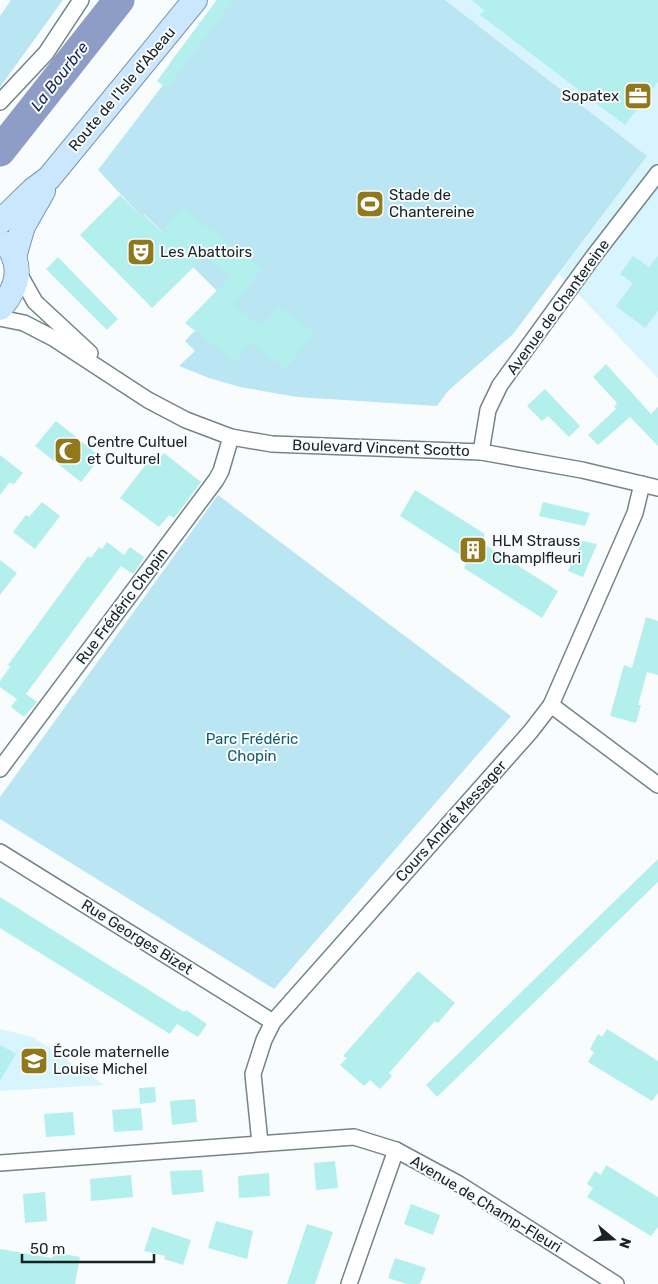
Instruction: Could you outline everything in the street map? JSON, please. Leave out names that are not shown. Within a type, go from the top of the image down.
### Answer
[{"type":"main road","name":"Route de l'Isle d'Abeau","points":[[0,308],[10,297],[16,283],[15,263],[24,226],[49,178],[98,116],[196,0]]},
{"type":"main road","name":"Route de l'Isle d'Abeau","points":[[0,222],[33,190],[49,178]]},
{"type":"main road","points":[[0,237],[8,246],[15,263]]},
{"type":"street","points":[[0,102],[46,52],[81,0]]},
{"type":"street","name":"Avenue de Chantereine","points":[[481,452],[488,410],[500,384],[658,173]]},
{"type":"street","name":"Boulevard Vincent Scotto","points":[[15,263],[35,302],[116,379]]},
{"type":"street","name":"Boulevard Vincent Scotto","points":[[0,318],[24,323],[53,338],[148,400],[186,420],[231,437],[272,444],[481,452],[582,470],[658,488]]},
{"type":"street","name":"Rue Frédéric Chopin","points":[[0,769],[216,480],[221,471],[231,437]]},
{"type":"street","name":"Cours André Messager","points":[[260,1143],[254,1074],[264,1040],[273,1022],[532,731],[551,705],[635,513],[642,484]]},
{"type":"street","points":[[551,705],[658,786]]},
{"type":"street","name":"Rue Georges Bizet","points":[[0,852],[273,1022]]},
{"type":"street","name":"Avenue de Champ-Fleuri","points":[[0,1163],[354,1137],[396,1150],[459,1184],[616,1284]]},
{"type":"street","points":[[349,1284],[396,1150]]},
{"type":"shaded area","points":[[445,0],[658,0],[658,378],[559,274],[647,156]]},
{"type":"shaded area","name":"École maternelle Louise Michel","points":[[0,1029],[33,1037],[104,1085],[0,1091]]},
{"type":"green space","points":[[11,0],[63,0],[0,87],[0,16]]},
{"type":"green space","name":"Stade de Chantereine","points":[[217,0],[445,0],[647,156],[513,334],[448,391],[437,406],[297,397],[240,387],[209,378],[179,366],[195,351],[185,341],[225,299],[193,267],[179,248],[144,214],[141,216],[98,170],[176,68],[170,63]]},
{"type":"green space","name":"Parc Frédéric Chopin","points":[[218,495],[511,716],[274,989],[0,819],[0,797]]},
{"type":"building","points":[[217,0],[234,0],[167,89],[157,81]]},
{"type":"building","points":[[472,0],[658,0],[658,82],[625,125],[480,15],[484,10]]},
{"type":"building","points":[[120,195],[141,216],[143,214],[162,232],[181,207],[262,269],[234,305],[262,327],[278,306],[314,333],[286,369],[250,343],[235,362],[185,323],[231,276],[205,256],[152,308],[80,235]]},
{"type":"building","points":[[633,256],[649,267],[658,256],[658,311],[645,328],[616,306],[633,283],[620,274]]},
{"type":"building","points":[[58,257],[118,319],[107,330],[46,269]]},
{"type":"building","points":[[606,364],[651,414],[658,407],[658,446],[630,417],[598,445],[588,435],[616,409],[614,407],[617,403],[593,377]]},
{"type":"building","points":[[545,389],[580,426],[569,437],[548,416],[542,421],[527,406]]},
{"type":"building","name":"Centre Cultuel et Culturel","points":[[56,421],[101,457],[81,482],[35,446]]},
{"type":"building","points":[[164,453],[201,482],[174,518],[169,515],[159,527],[120,498],[153,455],[159,459]]},
{"type":"building","points":[[0,455],[23,473],[14,484],[9,483],[0,495]]},
{"type":"building","name":"HLM Strauss Champlfleuri","points":[[415,490],[485,534],[481,542],[558,591],[542,618],[464,568],[466,564],[463,562],[465,558],[400,516]]},
{"type":"building","points":[[42,502],[60,516],[35,549],[13,532],[26,515],[29,517]]},
{"type":"building","points":[[543,502],[590,513],[585,526],[539,516]]},
{"type":"building","points":[[582,541],[597,544],[583,577],[568,571]]},
{"type":"building","points":[[107,542],[124,555],[130,547],[144,557],[133,574],[121,566],[26,694],[37,702],[24,717],[11,707],[17,699],[0,687],[0,681],[10,667],[8,665],[88,556],[91,558],[99,547],[102,549]]},
{"type":"building","points":[[0,560],[17,573],[0,595]]},
{"type":"building","points":[[646,617],[658,621],[658,675],[647,672],[638,705],[641,705],[636,723],[610,716],[624,665],[632,668]]},
{"type":"building","points":[[658,859],[658,882],[437,1097],[426,1085]]},
{"type":"building","points":[[0,897],[184,1012],[186,1010],[207,1024],[198,1037],[177,1024],[170,1034],[0,928]]},
{"type":"building","points":[[418,971],[455,1003],[438,1023],[435,1021],[389,1073],[392,1076],[380,1089],[370,1080],[364,1086],[340,1065],[347,1058],[343,1056]]},
{"type":"building","points":[[607,1029],[658,1061],[658,1093],[652,1101],[588,1062],[594,1052],[590,1049],[598,1034],[602,1037]]},
{"type":"building","points":[[0,1045],[16,1054],[0,1081]]},
{"type":"building","points":[[155,1087],[156,1102],[140,1104],[139,1088]]},
{"type":"building","points":[[195,1099],[197,1122],[172,1125],[170,1101]]},
{"type":"building","points":[[141,1108],[143,1130],[114,1132],[112,1110]]},
{"type":"building","points":[[73,1112],[75,1135],[46,1137],[44,1114]]},
{"type":"building","points":[[335,1161],[338,1188],[316,1190],[314,1163]]},
{"type":"building","points":[[606,1165],[658,1197],[658,1227],[651,1236],[587,1197],[593,1188],[587,1184],[595,1171],[601,1175]]},
{"type":"building","points":[[202,1170],[204,1192],[172,1195],[170,1171]]},
{"type":"building","points":[[269,1173],[270,1196],[239,1198],[238,1176]]},
{"type":"building","points":[[131,1175],[133,1197],[91,1201],[90,1179]]},
{"type":"building","points":[[45,1192],[47,1221],[25,1223],[23,1194]]},
{"type":"building","points":[[411,1204],[440,1215],[433,1235],[404,1224]]},
{"type":"building","points":[[216,1221],[253,1231],[247,1259],[208,1248]]},
{"type":"building","points":[[307,1224],[333,1232],[315,1284],[287,1284]]},
{"type":"building","points":[[152,1227],[191,1240],[183,1265],[164,1259],[165,1256],[144,1251]]},
{"type":"building","points":[[0,1249],[52,1258],[54,1252],[80,1257],[75,1284],[0,1284]]},
{"type":"building","points":[[395,1258],[426,1268],[420,1284],[407,1284],[388,1278]]},
{"type":"waterway","name":"La Bourbre","points":[[0,151],[119,0]]},
{"type":"place","name":"Sopatex","points":[[638,96]]},
{"type":"place","name":"Stade de Chantereine","points":[[370,204]]},
{"type":"place","name":"Les Abattoirs","points":[[141,252]]},
{"type":"place","name":"Centre Cultuel et Culturel","points":[[68,451]]},
{"type":"place","name":"HLM Strauss Champlfleuri","points":[[473,550]]},
{"type":"place","name":"École maternelle Louise Michel","points":[[34,1061]]}]
